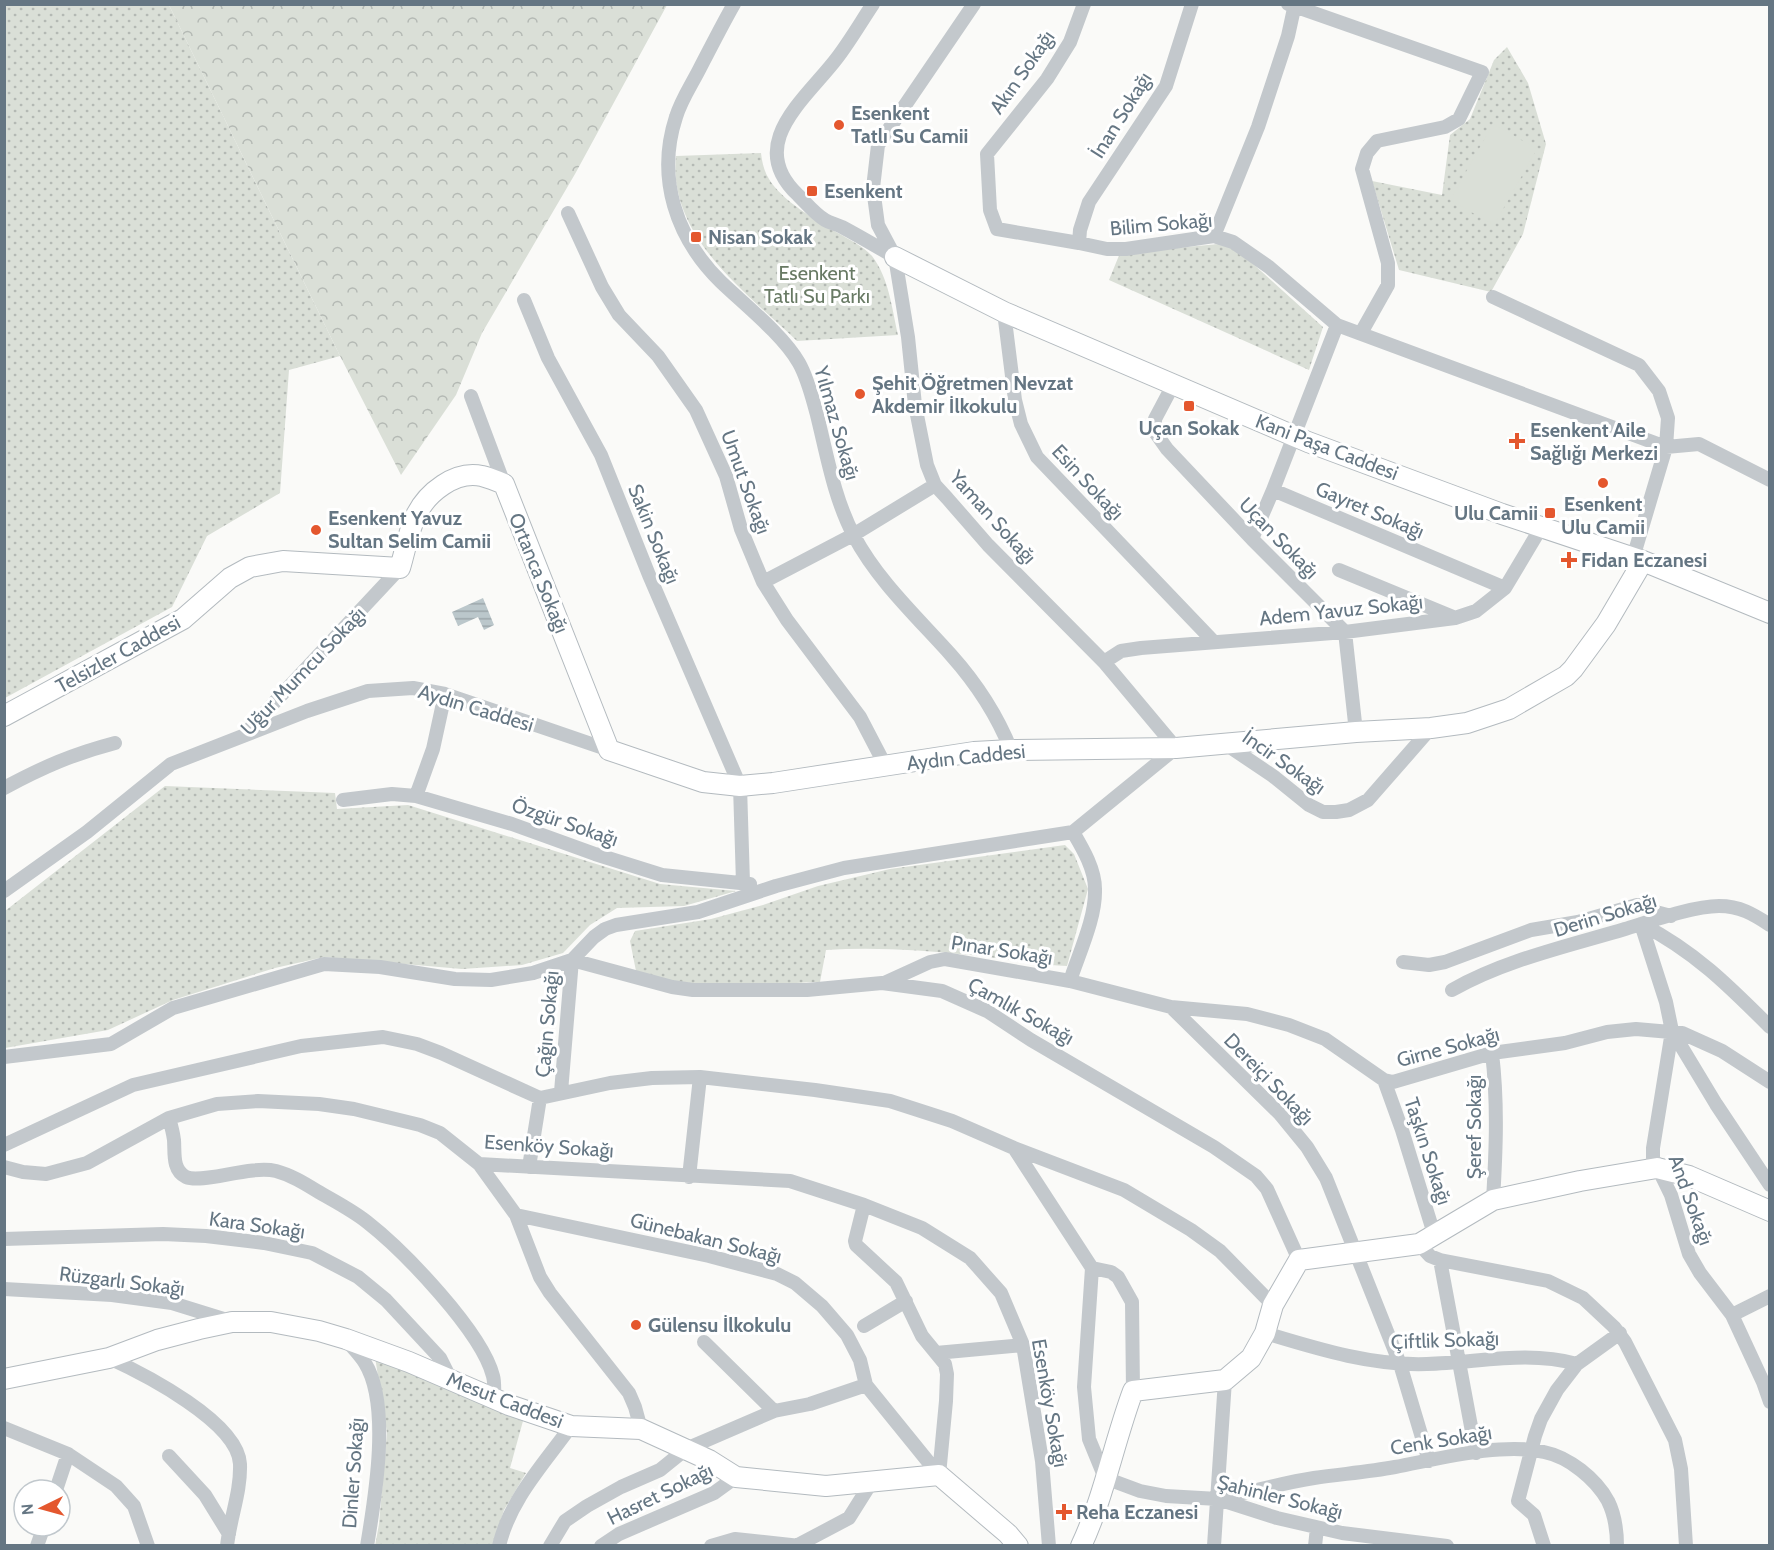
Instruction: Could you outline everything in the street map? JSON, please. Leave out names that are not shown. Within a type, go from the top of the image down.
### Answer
[{"type":"street","name":"Yılmaz Sokağı","points":[[734,4],[676,116],[668,150],[667,174],[671,200],[680,225],[694,251],[720,281],[748,305],[800,364],[808,382],[835,488],[853,535],[887,585],[953,657],[990,705],[1011,750]]},
{"type":"street","points":[[873,4],[837,57],[779,132],[776,156],[781,174],[789,186],[824,219],[895,257]]},
{"type":"street","name":"Yaman Sokağı","points":[[974,4],[878,145],[873,188],[878,225],[895,257],[908,337],[915,405],[927,465],[935,485],[988,545],[1104,662],[1176,748]]},
{"type":"street","name":"Akın Sokağı","points":[[997,229],[990,210],[987,154],[1047,79],[1070,42],[1084,4]]},
{"type":"street","name":"İnan Sokağı","points":[[1079,243],[1080,230],[1089,202],[1166,86],[1192,4]]},
{"type":"street","points":[[1214,236],[1258,127],[1288,36],[1292,5],[1482,72],[1460,119],[1444,128],[1377,141],[1367,153],[1362,169],[1388,263],[1388,285],[1361,333]]},
{"type":"street","name":"Umut Sokağı","points":[[568,213],[602,286],[620,315],[658,356],[696,410],[726,476],[741,529],[763,582],[787,620],[860,717],[885,765]]},
{"type":"street","name":"Bilim Sokağı","points":[[997,229],[1107,249],[1126,249],[1214,236],[1233,242],[1269,267],[1336,325]]},
{"type":"street","name":"Kani Paşa Caddesi","points":[[895,257],[1004,312],[1293,436],[1491,510],[1638,560],[1770,613]]},
{"type":"street","points":[[1493,297],[1639,365],[1659,391],[1668,418],[1666,447],[1638,560]]},
{"type":"street","name":"Sakin Sokağı","points":[[524,300],[548,358],[601,455],[649,575],[740,786]]},
{"type":"street","name":"Esin Sokağı","points":[[1004,312],[1015,400],[1021,424],[1037,457],[1214,642]]},
{"type":"street","points":[[1252,539],[1336,325],[1666,447],[1699,444],[1770,480]]},
{"type":"street","name":"Uçan Sokağı","points":[[1173,385],[1155,419],[1155,432],[1167,449],[1252,539],[1345,632]]},
{"type":"street","name":"Ortanca Sokağı","points":[[471,396],[609,750]]},
{"type":"street","name":"Uğur Mumcu Sokağı","points":[[4,891],[87,832],[171,764],[240,739],[400,568],[415,516],[422,502],[434,491],[448,481],[470,474],[504,484]]},
{"type":"street","points":[[763,582],[853,535],[935,485]]},
{"type":"street","name":"Gayret Sokağı","points":[[1273,490],[1505,588]]},
{"type":"street","name":"Adem Yavuz Sokağı","points":[[1104,662],[1121,651],[1345,632],[1455,618],[1476,611],[1505,588],[1542,526]]},
{"type":"street","name":"Aydın Caddesi","points":[[240,739],[307,711],[368,691],[413,688],[445,694],[703,782],[740,786],[974,752],[1176,748],[1356,732],[1431,728],[1467,723],[1509,709],[1566,676],[1606,624],[1638,560]]},
{"type":"street","name":"Telsizler Caddesi","points":[[4,716],[183,619],[230,578],[250,567],[283,561],[400,568]]},
{"type":"street","points":[[1339,570],[1455,618]]},
{"type":"street","points":[[1345,632],[1356,732]]},
{"type":"street","points":[[416,796],[433,749],[445,694]]},
{"type":"street","name":"İncir Sokağı","points":[[1224,743],[1273,776],[1309,805],[1323,812],[1336,813],[1349,810],[1368,800],[1431,728]]},
{"type":"street","points":[[4,788],[79,752],[115,743]]},
{"type":"street","points":[[4,1057],[111,1044],[173,1008],[324,964],[380,968],[455,979],[491,980],[533,973],[572,960],[585,944],[605,929],[616,926],[698,912],[776,886],[844,868],[1073,832],[1176,748]]},
{"type":"street","points":[[740,786],[743,883]]},
{"type":"street","name":"Özgür Sokağı","points":[[343,800],[392,794],[416,796],[512,824],[662,875],[776,886]]},
{"type":"street","name":"Pınar Sokağı","points":[[882,983],[930,962],[945,959],[1071,981],[1094,909],[1095,888],[1091,867],[1073,832]]},
{"type":"street","points":[[1403,962],[1429,965],[1445,962],[1531,930],[1578,922],[1637,905],[1650,906],[1656,912],[1671,916]]},
{"type":"street","name":"Derin Sokağı","points":[[1452,990],[1475,977],[1552,951],[1641,924],[1717,906],[1749,911],[1770,925]]},
{"type":"street","points":[[1641,924],[1685,949],[1728,986],[1770,1027]]},
{"type":"street","name":"And Sokağı","points":[[1641,924],[1666,1002],[1672,1031],[1653,1148],[1657,1168],[1671,1195],[1689,1254],[1700,1273],[1732,1315],[1770,1402]]},
{"type":"street","name":"Çamlık Sokağı","points":[[572,960],[672,987],[693,990],[807,990],[882,983],[942,991],[987,1011],[1031,1040],[1066,1058],[1214,1147],[1261,1180],[1299,1260]]},
{"type":"street","name":"Çağın Sokağı","points":[[561,1092],[572,960]]},
{"type":"street","name":"Girne Sokağı","points":[[1071,981],[1171,1007],[1247,1014],[1288,1026],[1325,1039],[1384,1080],[1399,1081],[1492,1053],[1565,1043],[1619,1030],[1672,1031],[1690,1037],[1722,1051],[1770,1082]]},
{"type":"street","name":"Dereiçi Sokağı","points":[[1171,1007],[1280,1114],[1307,1147],[1330,1186],[1400,1364],[1429,1461]]},
{"type":"street","points":[[1672,1031],[1716,1104],[1770,1185]]},
{"type":"street","points":[[4,1145],[133,1084],[302,1046],[383,1037],[417,1044],[441,1053],[540,1098],[610,1083],[652,1078],[700,1077],[890,1101],[952,1121],[1014,1148],[1124,1190],[1182,1224],[1220,1251],[1273,1305]]},
{"type":"street","name":"Şeref Sokağı","points":[[1492,1053],[1497,1091],[1497,1130],[1492,1200]]},
{"type":"street","points":[[689,1177],[700,1077]]},
{"type":"street","name":"Taşkın Sokağı","points":[[1384,1080],[1402,1130],[1426,1239]]},
{"type":"street","points":[[529,1167],[540,1098]]},
{"type":"street","name":"Esenköy Sokağı","points":[[4,1167],[42,1175],[87,1163],[169,1118],[222,1103],[288,1102],[354,1109],[430,1128],[440,1133],[479,1164],[790,1181],[864,1205],[922,1228],[970,1258],[998,1287],[1023,1345],[1042,1461],[1049,1545]]},
{"type":"street","points":[[169,1118],[174,1137],[174,1159],[178,1170],[183,1175],[189,1178],[199,1178],[254,1169],[278,1172],[293,1177],[350,1210],[393,1244],[438,1291],[483,1352],[494,1377],[494,1399]]},
{"type":"street","points":[[1014,1148],[1092,1268],[1084,1387],[1089,1439],[1105,1478]]},
{"type":"street","points":[[479,1164],[516,1215],[540,1277],[574,1325],[629,1393],[641,1429]]},
{"type":"street","points":[[1133,1391],[1225,1380],[1251,1358],[1265,1333],[1273,1305],[1299,1260],[1426,1239],[1492,1200],[1580,1181],[1657,1168],[1689,1176],[1770,1211]]},
{"type":"street","points":[[864,1205],[856,1245],[896,1281],[922,1336],[945,1364],[947,1374],[939,1475]]},
{"type":"street","name":"Günebakan Sokağı","points":[[516,1215],[709,1256],[777,1274],[795,1283],[822,1306],[847,1335],[860,1360],[866,1385]]},
{"type":"street","name":"Kara Sokağı","points":[[4,1239],[163,1234],[218,1237],[312,1252],[358,1277],[386,1300],[440,1358],[451,1380]]},
{"type":"street","points":[[1426,1239],[1430,1256],[1440,1260],[1548,1281],[1583,1298],[1620,1334],[1675,1440],[1681,1469],[1686,1545]]},
{"type":"street","points":[[1440,1260],[1461,1362],[1476,1454]]},
{"type":"street","points":[[1081,1545],[1133,1391],[1132,1302],[1118,1277],[1111,1272],[1092,1268]]},
{"type":"street","name":"Rüzgarlı Sokağı","points":[[4,1289],[112,1295],[172,1303],[232,1322]]},
{"type":"street","points":[[1732,1315],[1770,1296]]},
{"type":"street","points":[[864,1326],[906,1301]]},
{"type":"street","name":"Mesut Caddesi","points":[[4,1379],[109,1358],[157,1340],[232,1322],[271,1322],[346,1339],[494,1399],[571,1426],[641,1429],[686,1449],[736,1477],[826,1486],[939,1475]]},
{"type":"street","name":"Çiftlik Sokağı","points":[[1265,1333],[1329,1353],[1400,1364],[1525,1357],[1563,1360],[1577,1364]]},
{"type":"street","points":[[1544,1545],[1534,1515],[1518,1501],[1541,1419],[1557,1390],[1577,1364],[1620,1334]]},
{"type":"street","name":"Dinler Sokağı","points":[[346,1339],[365,1363],[370,1375],[380,1432],[367,1545]]},
{"type":"street","points":[[704,1342],[774,1411]]},
{"type":"street","points":[[936,1353],[1023,1345]]},
{"type":"street","points":[[109,1358],[140,1372],[189,1403],[227,1434],[235,1444],[239,1458],[239,1483],[228,1540]]},
{"type":"street","points":[[1214,1545],[1225,1380]]},
{"type":"street","points":[[550,1545],[565,1521],[586,1506],[660,1470],[686,1449],[774,1411],[810,1404],[866,1385],[939,1475],[1018,1545]]},
{"type":"street","points":[[499,1545],[510,1515],[523,1490],[571,1426]]},
{"type":"street","points":[[4,1428],[68,1454],[116,1486],[132,1503],[148,1545]]},
{"type":"street","name":"Cenk Sokağı","points":[[1218,1499],[1313,1478],[1500,1450],[1533,1450],[1545,1452],[1568,1462],[1594,1483],[1608,1501],[1615,1520],[1617,1545]]},
{"type":"street","points":[[60,1478],[68,1454]]},
{"type":"street","points":[[169,1456],[205,1495],[228,1540]]},
{"type":"street","name":"Hasret Sokağı","points":[[601,1545],[619,1534],[714,1492],[736,1477]]},
{"type":"street","name":"Şahinler Sokağı","points":[[1105,1478],[1128,1487],[1157,1494],[1218,1499],[1277,1518],[1342,1533],[1447,1545]]},
{"type":"street","points":[[711,1545],[735,1539],[799,1545],[849,1518],[871,1483]]},
{"type":"street","points":[[1316,1545],[1317,1528]]},
{"type":"green space","points":[[5,5],[169,5],[340,356],[289,370],[280,493],[207,536],[172,607],[5,698]]},
{"type":"green space","points":[[169,5],[667,5],[575,174],[482,333],[456,395],[401,475],[340,356]]},
{"type":"green space","points":[[1507,47],[1528,83],[1546,144],[1523,234],[1491,292],[1399,270],[1372,181],[1442,195],[1450,135],[1470,119],[1494,60]]},
{"type":"green space","points":[[1493,124],[1537,149],[1494,225],[1450,200]]},
{"type":"green space","name":"Esenkent Tatlı Su Parkı","points":[[761,153],[767,176],[782,195],[810,216],[865,249],[872,256],[886,284],[898,335],[797,341],[714,260],[697,237],[684,212],[677,185],[676,156]]},
{"type":"green space","points":[[1230,243],[1323,327],[1309,370],[1109,280],[1120,253]]},
{"type":"green space","points":[[165,786],[335,793],[337,809],[408,805],[660,884],[736,891],[684,906],[617,908],[590,925],[563,953],[522,965],[462,969],[324,957],[275,968],[173,1000],[108,1030],[5,1048],[5,911]]},
{"type":"green space","points":[[1065,845],[1074,854],[1088,889],[1067,966],[898,949],[862,949],[826,950],[820,982],[704,984],[658,978],[636,971],[630,941],[635,931],[711,919],[763,905],[818,886],[890,869]]},
{"type":"green space","points":[[375,1357],[523,1421],[510,1468],[526,1473],[504,1510],[493,1545],[375,1546],[387,1433]]},
{"type":"shaded area","points":[[483,598],[494,625],[484,630],[478,617],[458,626],[452,612]]},
{"type":"place","name":"Esenkent Tatlı Su Camii","points":[[839,125]]},
{"type":"place","name":"Esenkent","points":[[812,191]]},
{"type":"place","name":"Nisan Sokak","points":[[696,237]]},
{"type":"place","name":"Şehit Öğretmen Nevzat Akdemir İlkokulu","points":[[860,394]]},
{"type":"place","name":"Uçan Sokak","points":[[1189,406]]},
{"type":"place","name":"Esenkent Aile Sağlığı Merkezi","points":[[1517,441]]},
{"type":"place","name":"Esenkent Ulu Camii","points":[[1603,483]]},
{"type":"place","name":"Ulu Camii","points":[[1550,513]]},
{"type":"place","name":"Esenkent Yavuz Sultan Selim Camii","points":[[316,530]]},
{"type":"place","name":"Fidan Eczanesi","points":[[1569,560]]},
{"type":"place","name":"Gülensu İlkokulu","points":[[636,1325]]},
{"type":"place","name":"Reha Eczanesi","points":[[1064,1512]]}]
